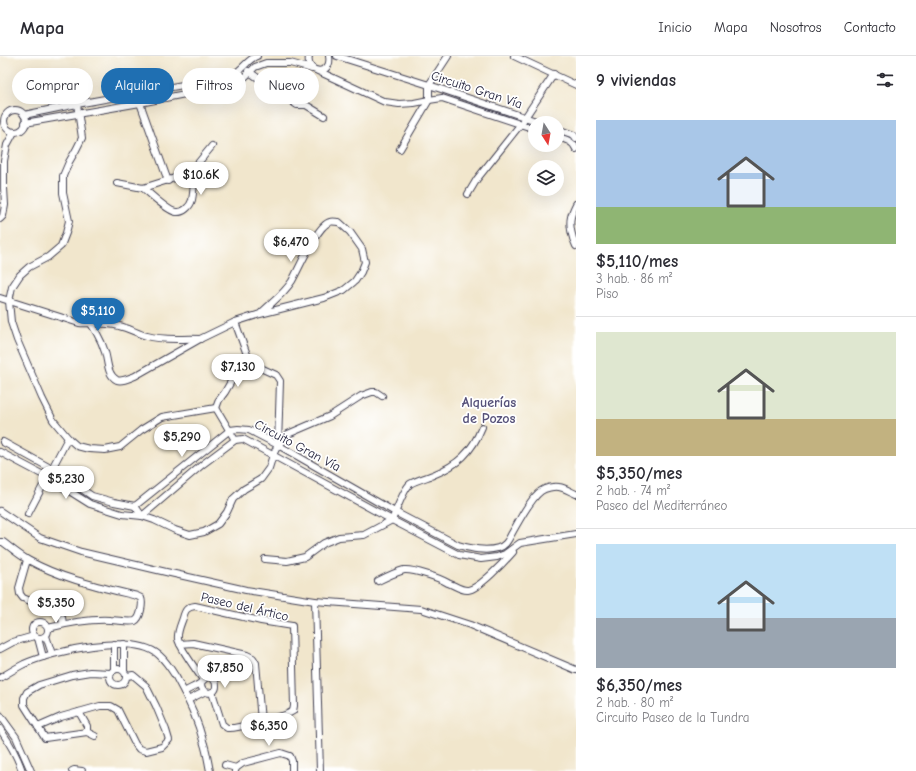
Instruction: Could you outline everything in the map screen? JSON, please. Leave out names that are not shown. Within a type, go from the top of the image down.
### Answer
[{"type":"street","points":[[174,87],[234,75],[252,58],[257,56]]},
{"type":"street","points":[[309,56],[308,63],[313,68]]},
{"type":"street","points":[[319,71],[327,68],[330,62],[330,56]]},
{"type":"street","name":"Circuito Gran Vía","points":[[337,56],[526,117]]},
{"type":"street","points":[[400,149],[429,100],[429,85],[448,56]]},
{"type":"street","points":[[514,56],[576,85]]},
{"type":"street","name":"Circuito Gran Vía","points":[[174,96],[230,85],[241,81],[255,67],[266,63],[290,62],[309,68]]},
{"type":"street","points":[[244,67],[297,105],[306,105],[324,116]]},
{"type":"street","name":"Circuito Gran Vía","points":[[319,72],[385,102],[399,104],[414,103],[442,98],[528,127]]},
{"type":"street","points":[[468,194],[477,179],[526,117],[554,74]]},
{"type":"street","points":[[24,115],[77,104],[82,138],[68,162],[64,176],[63,193],[69,221],[61,246],[48,257],[29,267],[20,275],[12,287],[9,301],[11,322],[17,340],[53,420],[77,446],[89,449],[105,450],[120,447],[141,430],[162,417],[216,408]]},
{"type":"street","name":"Circuito Gran Vía","points":[[25,124],[135,104]]},
{"type":"street","points":[[140,104],[168,181]]},
{"type":"street","points":[[0,219],[3,216],[5,205],[2,187],[7,145],[14,132],[22,129],[25,124],[24,115],[19,111],[13,110],[2,118],[6,127],[14,132]]},
{"type":"street","points":[[564,131],[574,135],[576,138]]},
{"type":"street","points":[[564,139],[568,140],[575,146],[576,149]]},
{"type":"street","points":[[117,183],[143,188],[181,176],[194,168],[212,146]]},
{"type":"street","points":[[143,188],[170,210],[176,212],[184,211],[189,207],[192,200],[194,168]]},
{"type":"street","points":[[576,204],[571,216],[571,227],[576,246]]},
{"type":"street","points":[[83,313],[91,324],[105,351],[112,377],[119,381],[126,380],[200,339],[235,322],[260,314],[324,298],[344,290],[356,281],[365,262],[362,250],[350,232],[339,222],[329,222],[321,228],[292,281],[282,294],[260,314]]},
{"type":"street","points":[[0,298],[79,323],[117,325],[148,336],[171,339],[200,339]]},
{"type":"street","points":[[235,322],[249,360],[254,365],[276,375],[280,381],[278,445]]},
{"type":"street","points":[[216,408],[219,400],[237,371],[249,360]]},
{"type":"street","points":[[0,452],[47,477],[90,504],[122,514],[142,516],[190,535],[204,532],[218,524],[234,499],[244,489],[261,479],[269,468],[272,455],[278,445],[288,434],[330,416],[361,396],[376,392],[382,396]]},
{"type":"street","points":[[142,516],[203,464],[235,440],[216,408]]},
{"type":"street","points":[[278,426],[288,434]]},
{"type":"street","points":[[265,559],[286,562],[305,557],[324,543],[339,537],[364,534],[392,520],[402,496],[410,484],[442,472],[461,460],[476,440],[482,427]]},
{"type":"street","points":[[135,506],[197,458],[230,430]]},
{"type":"street","name":"Circuito Gran Vía","points":[[230,430],[249,430],[458,545],[469,548],[484,549],[498,548],[506,544]]},
{"type":"street","points":[[0,436],[1,445],[52,469],[92,496],[135,506],[142,516]]},
{"type":"street","points":[[28,514],[68,438]]},
{"type":"street","name":"Circuito Gran Vía","points":[[235,440],[244,440],[459,555],[481,559],[497,557],[505,554],[520,543],[576,534]]},
{"type":"street","points":[[197,458],[203,464]]},
{"type":"street","points":[[378,581],[403,570],[409,570],[440,578],[465,590],[473,589],[485,580],[513,552],[512,549],[506,544],[534,498],[542,490],[558,487],[576,494]]},
{"type":"street","points":[[0,511],[40,538],[81,552],[246,590],[315,601],[421,610],[470,624],[576,670]]},
{"type":"street","points":[[0,542],[3,542],[27,560],[40,566],[74,580],[136,596],[141,598],[143,602],[139,617],[136,620],[109,620],[63,624],[48,628]]},
{"type":"street","points":[[27,560],[20,588],[20,594],[23,598],[59,613],[62,617],[63,624]]},
{"type":"street","points":[[315,601],[320,771]]},
{"type":"street","name":"Paseo del Ártico","points":[[180,644],[178,633],[185,610],[189,606],[292,626],[293,712],[287,715],[233,729],[226,728],[222,724],[212,692],[215,689],[215,681],[212,678],[207,677],[202,682]]},
{"type":"street","points":[[44,656],[36,637],[33,634],[32,628],[38,622],[43,623],[48,628],[48,634],[46,636],[52,654]]},
{"type":"street","points":[[0,649],[13,642],[36,637],[44,638],[46,636]]},
{"type":"street","points":[[204,692],[201,688],[202,682],[180,644],[193,643],[247,655],[253,658],[256,663],[261,721]]},
{"type":"street","points":[[114,644],[113,671],[110,677],[115,684],[119,685],[123,684],[126,680],[124,644]]},
{"type":"street","points":[[0,678],[24,664],[44,656],[77,648],[114,644],[145,647],[160,655],[169,666],[184,692],[204,744],[210,771]]},
{"type":"street","points":[[38,727],[61,717],[100,706],[111,706],[118,710],[139,750],[146,751],[162,747],[169,740],[156,706],[146,686],[133,675],[125,673],[120,669],[72,675],[39,685],[27,692],[24,698],[24,705],[44,738],[88,732],[95,736]]},
{"type":"street","points":[[184,692],[202,682]]},
{"type":"street","points":[[188,700],[204,692],[212,692]]},
{"type":"street","points":[[79,712],[87,726],[88,732]]},
{"type":"street","points":[[0,715],[16,737],[31,771]]},
{"type":"street","points":[[0,729],[16,754],[22,771]]},
{"type":"street","points":[[288,755],[293,749]]},
{"type":"street","points":[[225,765],[236,770],[243,763],[282,753],[290,756],[292,761],[292,771]]},
{"type":"street","points":[[72,771],[82,771]]},
{"type":"district","name":"Alquerías de Pozos","points":[[489,410]]}]
